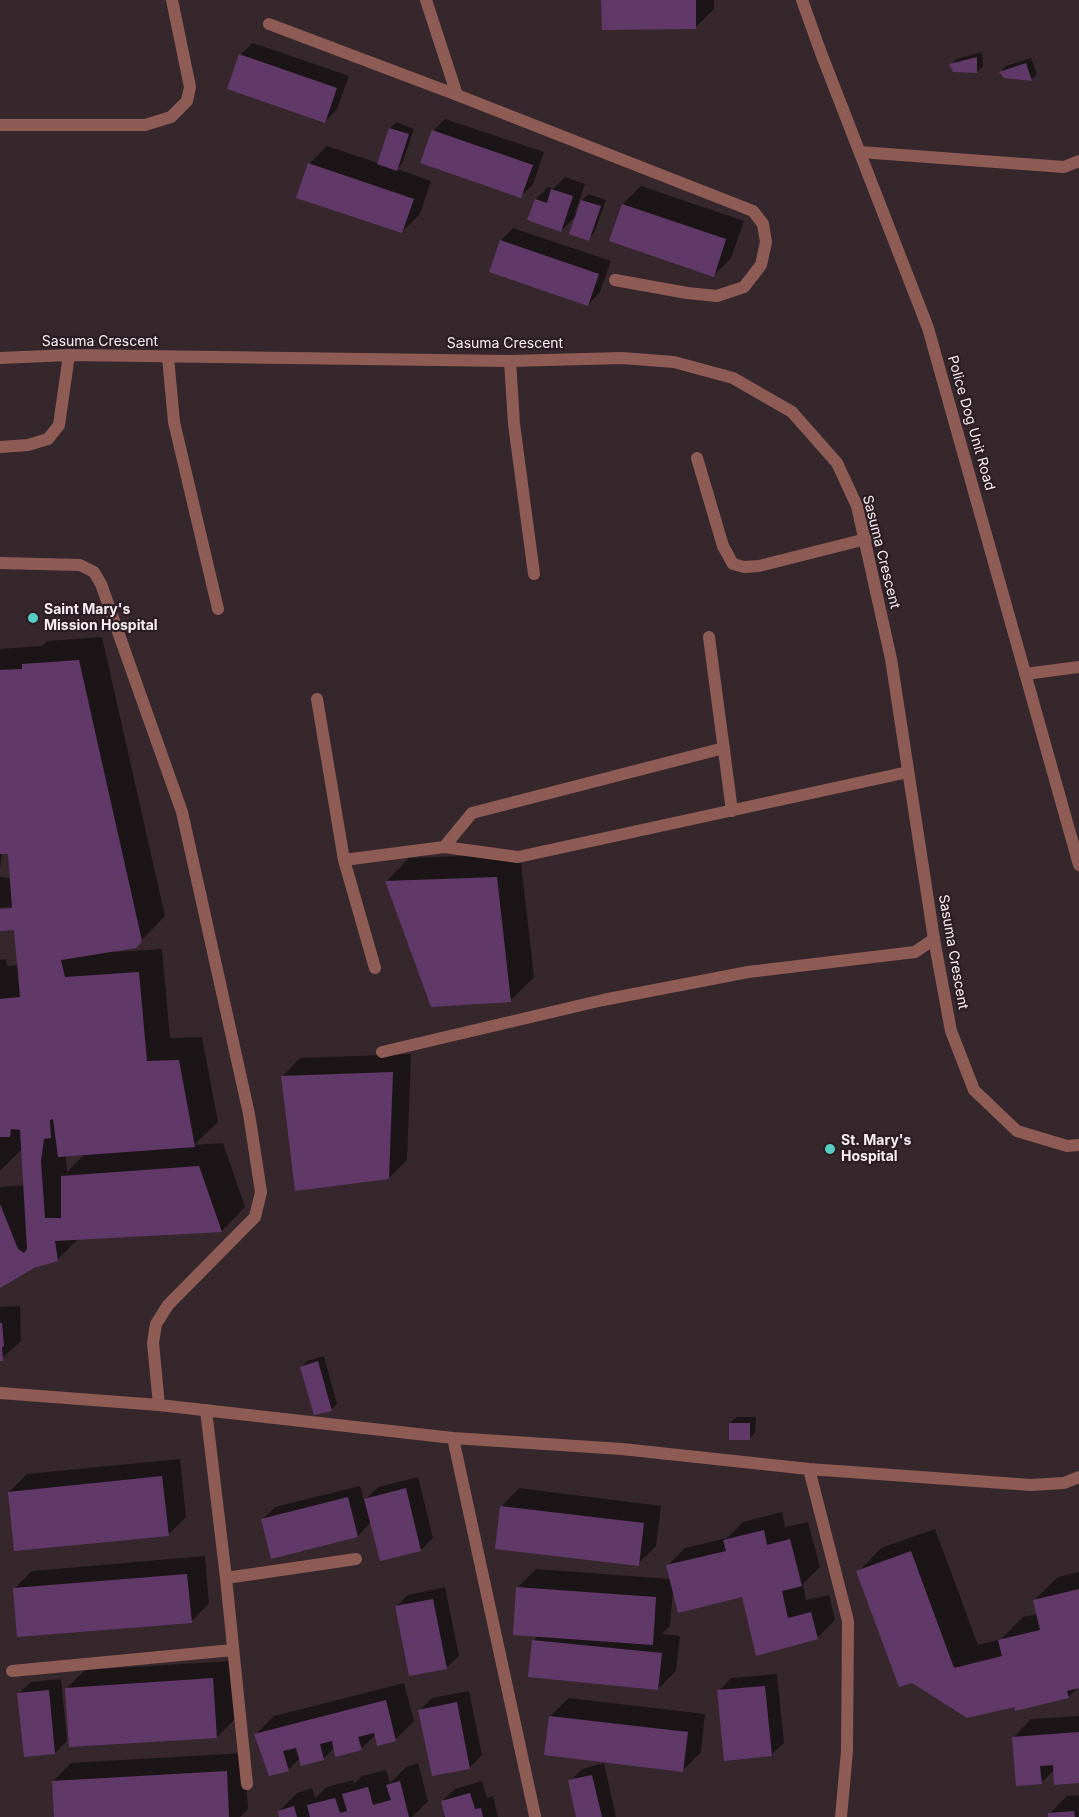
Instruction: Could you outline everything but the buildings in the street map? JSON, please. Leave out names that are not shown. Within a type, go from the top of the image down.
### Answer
[{"type":"street","points":[[0,125],[145,125],[171,117],[187,101],[190,86],[172,0]]},
{"type":"street","points":[[426,0],[457,95]]},
{"type":"street","name":"Police Dog Unit Road","points":[[802,0],[928,328],[1079,866]]},
{"type":"street","points":[[269,24],[457,95],[753,211],[763,224],[766,242],[761,265],[744,288],[718,296],[687,293],[615,280]]},
{"type":"street","points":[[860,152],[1064,167],[1079,162]]},
{"type":"street","points":[[0,447],[28,445],[48,439],[59,425],[69,355]]},
{"type":"street","name":"Sasuma Crescent","points":[[0,358],[69,355],[510,361],[622,358],[674,362],[733,378],[792,412],[837,463],[857,506],[866,539],[891,659],[934,939],[952,1031],[974,1090],[1017,1131],[1067,1146],[1079,1145]]},
{"type":"street","points":[[168,357],[174,422],[218,609]]},
{"type":"street","points":[[510,361],[514,424],[534,574]]},
{"type":"street","points":[[697,458],[723,546],[733,564],[744,567],[759,566],[866,539]]},
{"type":"street","points":[[0,563],[80,565],[94,572],[101,584],[182,812],[249,1114],[261,1192],[255,1217],[168,1306],[156,1324],[154,1343],[159,1405]]},
{"type":"street","points":[[709,637],[732,810]]},
{"type":"street","points":[[1025,674],[1079,667]]},
{"type":"street","points":[[317,699],[344,860],[375,968]]},
{"type":"street","points":[[444,848],[472,813],[724,748]]},
{"type":"street","points":[[344,860],[444,848],[518,857],[908,772]]},
{"type":"street","points":[[382,1052],[603,1000],[748,972],[915,952],[934,939]]},
{"type":"street","points":[[0,1393],[159,1405],[453,1438],[622,1449],[809,1469],[1031,1485],[1064,1483],[1079,1477]]},
{"type":"street","points":[[206,1410],[226,1578],[246,1784]]},
{"type":"street","points":[[453,1438],[535,1816]]},
{"type":"street","points":[[809,1469],[848,1621],[847,1750],[841,1817]]},
{"type":"street","points":[[226,1578],[356,1560]]},
{"type":"street","points":[[12,1671],[233,1650]]},
{"type":"place","name":"Saint Mary's Mission Hospital","points":[[33,618]]},
{"type":"place","name":"St. Mary's Hospital","points":[[830,1149]]}]
